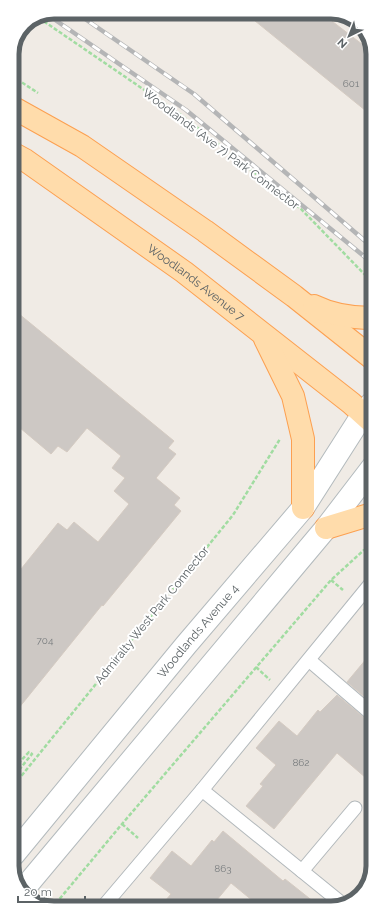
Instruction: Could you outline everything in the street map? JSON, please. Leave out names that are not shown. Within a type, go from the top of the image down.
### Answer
[{"type":"main road","points":[[19,111],[82,146],[205,231],[294,296],[366,353]]},
{"type":"main road","name":"Woodlands Avenue 7","points":[[19,156],[184,272],[351,403],[366,411]]},
{"type":"main road","points":[[294,296],[325,311],[354,318],[366,318]]},
{"type":"main road","points":[[262,333],[293,396],[304,439],[303,508]]},
{"type":"main road","name":"Woodlands Avenue 4","points":[[19,848],[225,598],[303,508],[366,417]]},
{"type":"main road","points":[[26,887],[326,528],[366,476]]},
{"type":"main road","points":[[326,528],[366,516]]},
{"type":"lane","points":[[108,901],[202,790],[366,589]]},
{"type":"lane","points":[[309,660],[366,709]]},
{"type":"lane","points":[[202,790],[338,900]]},
{"type":"lane","points":[[302,871],[355,808]]},
{"type":"path","name":"Woodlands (Ave 7) Park Connector","points":[[43,21],[181,115],[301,209],[366,275]]},
{"type":"path","name":"Admiralty West Park Connector","points":[[19,779],[233,515],[280,439]]},
{"type":"path","points":[[58,901],[331,580],[366,549]]},
{"type":"path","points":[[256,667],[264,674]]},
{"type":"path","points":[[19,763],[29,752],[32,754],[19,770]]},
{"type":"path","points":[[122,824],[132,834]]},
{"type":"building","points":[[253,19],[329,19],[365,46],[366,111]]},
{"type":"building","points":[[19,314],[174,441],[168,448],[176,454],[156,478],[180,498],[174,505],[181,511],[103,606],[102,605],[19,708],[19,572],[58,523],[67,530],[74,522],[98,542],[129,504],[114,491],[125,478],[112,468],[121,456],[87,428],[67,452],[58,446],[51,454],[19,427]]},
{"type":"building","points":[[366,659],[366,698],[347,682]]},
{"type":"building","points":[[337,695],[366,719],[366,778],[337,753],[274,829],[246,806],[263,786],[260,784],[276,765],[256,748],[279,721],[297,736],[318,710],[320,712]]},
{"type":"building","points":[[223,831],[283,881],[285,879],[313,901],[253,901],[231,883],[216,901],[165,901],[171,894],[150,878],[172,851],[191,866],[212,840],[214,842]]},
{"type":"railway","points":[[54,19],[186,110],[366,258]]},
{"type":"railway","points":[[85,19],[194,94],[366,242]]}]
